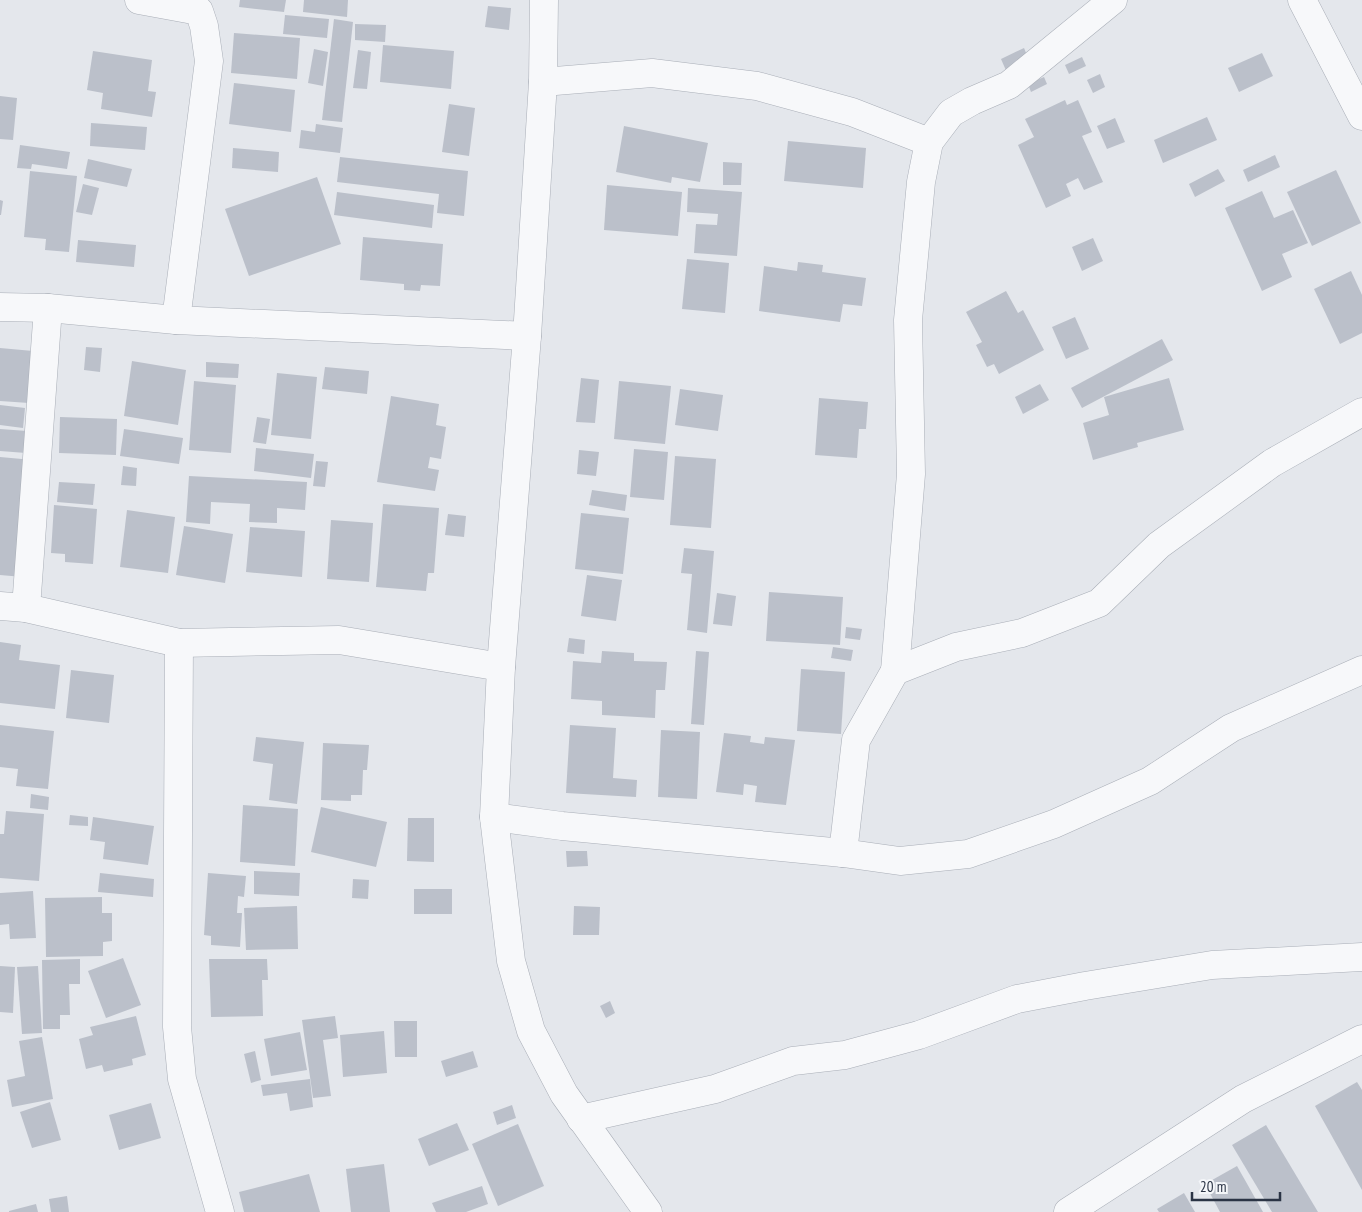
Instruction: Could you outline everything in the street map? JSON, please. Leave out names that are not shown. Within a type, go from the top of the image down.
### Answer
[{"type":"street","points":[[139,0],[199,11],[204,26],[209,61],[176,320]]},
{"type":"street","points":[[544,0],[543,82],[527,336],[501,667],[494,817],[511,961],[532,1031],[564,1094],[648,1212]]},
{"type":"street","points":[[843,853],[856,740],[895,671],[911,474],[908,320],[921,182],[929,142],[951,113],[972,101],[1009,85],[1113,0]]},
{"type":"street","points":[[1302,0],[1361,112]]},
{"type":"street","points":[[543,82],[652,73],[757,86],[852,112],[929,142]]},
{"type":"street","points":[[0,307],[48,308],[176,320],[527,336]]},
{"type":"street","points":[[48,308],[13,607],[179,643],[339,640],[501,667]]},
{"type":"street","points":[[895,671],[956,647],[1022,633],[1099,603],[1159,545],[1272,463],[1362,412]]},
{"type":"street","points":[[179,643],[177,1027],[182,1079],[220,1212]]},
{"type":"street","points":[[494,817],[562,826],[843,853],[900,861],[968,854],[1054,824],[1150,781],[1231,728],[1362,670]]},
{"type":"street","points":[[581,1119],[715,1089],[793,1061],[845,1055],[919,1035],[1017,999],[1212,965],[1362,957]]},
{"type":"street","points":[[1068,1212],[1243,1099],[1362,1039]]},
{"type":"building","points":[[240,0],[286,0],[284,12],[239,7]]},
{"type":"building","points":[[304,0],[348,0],[347,17],[303,12]]},
{"type":"building","points":[[488,6],[511,8],[509,30],[485,27]]},
{"type":"building","points":[[285,15],[329,19],[327,38],[283,34]]},
{"type":"building","points":[[334,19],[353,22],[342,122],[322,120]]},
{"type":"building","points":[[355,24],[386,25],[385,42],[355,40]]},
{"type":"building","points":[[234,33],[300,38],[297,79],[231,73]]},
{"type":"building","points":[[383,45],[454,51],[451,89],[380,82]]},
{"type":"building","points":[[1024,48],[1031,65],[1008,75],[1001,59]]},
{"type":"building","points":[[314,49],[328,52],[323,86],[308,83]]},
{"type":"building","points":[[358,50],[371,52],[367,89],[353,88]]},
{"type":"building","points":[[93,51],[152,60],[148,91],[156,92],[152,117],[101,109],[103,93],[87,90]]},
{"type":"building","points":[[1262,53],[1273,76],[1239,92],[1228,68]]},
{"type":"building","points":[[1082,57],[1086,66],[1069,74],[1065,65]]},
{"type":"building","points":[[1100,74],[1105,87],[1093,93],[1087,80]]},
{"type":"building","points":[[1044,77],[1047,84],[1031,92],[1028,84]]},
{"type":"building","points":[[234,83],[295,90],[291,132],[229,124]]},
{"type":"building","points":[[0,96],[17,98],[13,140],[0,139]]},
{"type":"building","points":[[1065,100],[1067,105],[1078,100],[1092,132],[1082,136],[1103,182],[1084,190],[1078,178],[1066,184],[1071,196],[1046,208],[1018,145],[1034,137],[1025,119]]},
{"type":"building","points":[[449,104],[475,108],[469,156],[442,152]]},
{"type":"building","points":[[1207,117],[1217,140],[1163,163],[1154,140]]},
{"type":"building","points":[[1115,118],[1125,142],[1107,149],[1097,126]]},
{"type":"building","points":[[91,123],[147,127],[145,150],[90,146]]},
{"type":"building","points":[[316,124],[343,128],[340,153],[299,148],[301,130],[315,132]]},
{"type":"building","points":[[624,126],[708,143],[700,182],[672,177],[671,183],[616,172]]},
{"type":"building","points":[[788,141],[866,148],[863,188],[784,181]]},
{"type":"building","points":[[20,145],[70,152],[67,169],[32,164],[31,169],[17,168]]},
{"type":"building","points":[[233,148],[279,152],[278,172],[232,168]]},
{"type":"building","points":[[1275,155],[1280,167],[1248,182],[1243,170]]},
{"type":"building","points":[[340,157],[468,171],[464,216],[437,213],[439,194],[337,182]]},
{"type":"building","points":[[88,159],[132,169],[127,187],[84,178]]},
{"type":"building","points":[[723,162],[742,163],[741,185],[723,185]]},
{"type":"building","points":[[1218,169],[1225,181],[1195,197],[1189,184]]},
{"type":"building","points":[[1336,170],[1361,223],[1312,246],[1287,192]]},
{"type":"building","points":[[30,171],[77,176],[69,252],[45,250],[46,239],[24,237]]},
{"type":"building","points":[[317,177],[341,244],[249,276],[225,209]]},
{"type":"building","points":[[83,184],[99,188],[92,215],[76,212]]},
{"type":"building","points":[[607,185],[682,192],[678,236],[604,230]]},
{"type":"building","points":[[688,188],[742,192],[737,256],[694,253],[696,224],[717,225],[718,214],[687,212]]},
{"type":"building","points":[[1262,191],[1274,218],[1293,210],[1308,243],[1282,254],[1292,277],[1262,291],[1225,208]]},
{"type":"building","points":[[337,192],[434,205],[432,228],[334,215]]},
{"type":"building","points":[[0,200],[3,201],[1,215],[0,215]]},
{"type":"building","points":[[363,237],[443,244],[440,286],[421,285],[420,291],[404,290],[404,284],[360,280]]},
{"type":"building","points":[[1093,238],[1103,261],[1082,271],[1072,247]]},
{"type":"building","points":[[78,240],[136,245],[134,267],[76,262]]},
{"type":"building","points":[[687,259],[729,263],[725,313],[682,309]]},
{"type":"building","points":[[798,262],[823,265],[822,272],[866,278],[862,306],[843,304],[840,322],[759,311],[764,266],[797,271]]},
{"type":"building","points":[[1351,271],[1362,295],[1362,333],[1340,344],[1314,289]]},
{"type":"building","points":[[1006,291],[1018,313],[1023,310],[1044,350],[999,374],[994,364],[987,367],[976,345],[982,342],[966,312]]},
{"type":"building","points":[[1075,317],[1089,349],[1066,359],[1052,327]]},
{"type":"building","points":[[1162,339],[1173,360],[1082,408],[1071,388]]},
{"type":"building","points":[[86,347],[102,348],[100,372],[84,370]]},
{"type":"building","points":[[0,348],[33,351],[29,403],[0,401]]},
{"type":"building","points":[[132,361],[186,370],[178,425],[124,416]]},
{"type":"building","points":[[206,362],[239,364],[238,378],[206,377]]},
{"type":"building","points":[[325,367],[369,371],[367,394],[322,389]]},
{"type":"building","points":[[277,373],[317,377],[311,439],[271,435]]},
{"type":"building","points":[[581,378],[599,380],[595,423],[576,422]]},
{"type":"building","points":[[1169,378],[1184,430],[1137,443],[1138,447],[1093,460],[1083,423],[1109,415],[1104,397]]},
{"type":"building","points":[[194,381],[236,385],[231,453],[189,450]]},
{"type":"building","points":[[619,381],[671,386],[665,444],[614,439]]},
{"type":"building","points":[[1040,384],[1049,400],[1023,414],[1015,397]]},
{"type":"building","points":[[680,389],[723,395],[718,431],[675,425]]},
{"type":"building","points":[[391,396],[439,404],[436,425],[446,427],[441,459],[430,457],[428,468],[439,470],[435,491],[377,482]]},
{"type":"building","points":[[819,398],[868,402],[866,429],[859,429],[857,458],[815,455]]},
{"type":"building","points":[[0,405],[25,408],[23,428],[0,425]]},
{"type":"building","points":[[60,417],[117,419],[116,455],[59,453]]},
{"type":"building","points":[[257,417],[270,419],[266,444],[253,442]]},
{"type":"building","points":[[0,429],[27,431],[26,453],[0,451]]},
{"type":"building","points":[[124,429],[183,438],[179,464],[120,456]]},
{"type":"building","points":[[256,448],[314,454],[311,478],[254,471]]},
{"type":"building","points":[[634,449],[668,452],[664,500],[630,497]]},
{"type":"building","points":[[579,450],[599,452],[596,476],[577,474]]},
{"type":"building","points":[[675,456],[716,459],[711,528],[670,525]]},
{"type":"building","points":[[0,457],[33,460],[23,577],[0,575]]},
{"type":"building","points":[[316,461],[328,462],[325,487],[313,486]]},
{"type":"building","points":[[123,466],[137,468],[136,486],[121,485]]},
{"type":"building","points":[[189,476],[307,482],[305,510],[277,508],[277,523],[249,522],[250,504],[211,502],[210,524],[186,522]]},
{"type":"building","points":[[59,482],[95,484],[93,505],[57,502]]},
{"type":"building","points":[[592,490],[627,495],[625,511],[589,505]]},
{"type":"building","points":[[383,504],[439,508],[434,573],[428,573],[426,591],[376,587]]},
{"type":"building","points":[[54,505],[97,509],[93,564],[65,562],[65,554],[51,553]]},
{"type":"building","points":[[127,510],[175,517],[168,573],[120,567]]},
{"type":"building","points":[[581,513],[629,518],[623,574],[575,569]]},
{"type":"building","points":[[448,514],[466,516],[464,537],[445,535]]},
{"type":"building","points":[[331,520],[373,523],[369,582],[327,579]]},
{"type":"building","points":[[184,526],[233,534],[225,583],[176,575]]},
{"type":"building","points":[[250,527],[305,531],[302,577],[246,572]]},
{"type":"building","points":[[684,548],[714,551],[707,633],[687,630],[692,574],[681,573]]},
{"type":"building","points":[[587,575],[622,580],[616,621],[581,616]]},
{"type":"building","points":[[769,592],[843,597],[840,645],[766,641]]},
{"type":"building","points":[[717,593],[736,596],[732,626],[713,624]]},
{"type":"building","points":[[846,627],[862,629],[860,640],[845,638]]},
{"type":"building","points":[[569,638],[585,640],[584,654],[567,652]]},
{"type":"building","points":[[0,642],[21,645],[19,660],[60,665],[55,709],[0,703]]},
{"type":"building","points":[[833,647],[853,650],[851,661],[831,658]]},
{"type":"building","points":[[602,651],[634,653],[634,661],[667,662],[665,690],[656,690],[655,718],[602,715],[602,701],[571,699],[573,661],[601,663]]},
{"type":"building","points":[[696,651],[709,652],[704,725],[691,724]]},
{"type":"building","points":[[801,669],[845,672],[841,734],[797,731]]},
{"type":"building","points":[[71,670],[114,675],[109,723],[66,718]]},
{"type":"building","points":[[0,725],[54,731],[48,789],[16,786],[18,769],[0,767]]},
{"type":"building","points":[[570,725],[616,728],[613,778],[637,780],[636,797],[566,793]]},
{"type":"building","points":[[661,730],[700,732],[697,799],[658,797]]},
{"type":"building","points":[[724,733],[751,736],[750,742],[764,744],[765,737],[795,740],[786,805],[755,802],[757,786],[744,784],[743,795],[716,792]]},
{"type":"building","points":[[256,737],[304,742],[297,804],[269,800],[273,764],[253,761]]},
{"type":"building","points":[[323,743],[369,745],[367,770],[363,770],[362,795],[351,795],[351,801],[321,800]]},
{"type":"building","points":[[31,794],[49,797],[48,810],[30,808]]},
{"type":"building","points":[[243,805],[298,809],[295,866],[240,862]]},
{"type":"building","points":[[321,807],[387,822],[376,867],[311,852]]},
{"type":"building","points":[[6,811],[44,814],[39,881],[0,878],[0,834],[4,834]]},
{"type":"building","points":[[70,815],[88,817],[88,826],[69,825]]},
{"type":"building","points":[[93,817],[154,826],[148,865],[103,859],[105,842],[90,840]]},
{"type":"building","points":[[408,818],[434,818],[434,862],[407,861]]},
{"type":"building","points":[[566,851],[587,851],[588,866],[567,867]]},
{"type":"building","points":[[254,871],[300,873],[299,896],[254,894]]},
{"type":"building","points":[[100,873],[154,879],[153,897],[98,892]]},
{"type":"building","points":[[208,873],[246,876],[244,897],[238,896],[237,913],[242,913],[240,947],[211,945],[211,936],[204,935]]},
{"type":"building","points":[[353,879],[369,880],[368,899],[352,898]]},
{"type":"building","points":[[414,889],[452,889],[452,914],[414,914]]},
{"type":"building","points":[[33,891],[36,938],[10,939],[9,924],[0,925],[0,893]]},
{"type":"building","points":[[102,897],[102,913],[112,913],[112,941],[103,942],[103,956],[46,957],[45,898]]},
{"type":"building","points":[[297,906],[298,949],[246,950],[244,908]]},
{"type":"building","points":[[574,906],[600,907],[599,935],[573,935]]},
{"type":"building","points":[[123,958],[141,1005],[106,1018],[88,971]]},
{"type":"building","points":[[80,959],[80,984],[69,984],[70,1015],[60,1015],[60,1029],[43,1029],[42,960]]},
{"type":"building","points":[[209,959],[267,959],[268,980],[262,980],[263,1016],[211,1017]]},
{"type":"building","points":[[0,966],[15,967],[13,1013],[0,1012]]},
{"type":"building","points":[[38,966],[42,1033],[22,1034],[17,967]]},
{"type":"building","points":[[610,1001],[615,1013],[606,1018],[600,1006]]},
{"type":"building","points":[[136,1016],[146,1055],[132,1059],[133,1065],[104,1072],[102,1065],[86,1069],[79,1039],[93,1035],[90,1027]]},
{"type":"building","points":[[335,1016],[338,1038],[323,1040],[331,1096],[313,1098],[302,1020]]},
{"type":"building","points":[[394,1021],[417,1021],[417,1057],[395,1057]]},
{"type":"building","points":[[384,1031],[387,1073],[343,1077],[340,1035]]},
{"type":"building","points":[[300,1032],[307,1070],[271,1076],[264,1039]]},
{"type":"building","points":[[42,1037],[53,1099],[12,1107],[7,1080],[25,1076],[19,1041]]},
{"type":"building","points":[[255,1051],[261,1080],[251,1083],[244,1054]]},
{"type":"building","points":[[473,1051],[478,1067],[446,1077],[441,1061]]},
{"type":"building","points":[[310,1079],[313,1107],[290,1111],[287,1093],[263,1096],[261,1085]]},
{"type":"building","points":[[1357,1082],[1362,1090],[1362,1190],[1315,1106]]},
{"type":"building","points":[[50,1102],[61,1140],[32,1148],[20,1112]]},
{"type":"building","points":[[151,1103],[161,1138],[119,1150],[109,1115]]},
{"type":"building","points":[[512,1105],[516,1118],[497,1125],[493,1112]]},
{"type":"building","points":[[457,1123],[469,1150],[429,1166],[418,1139]]},
{"type":"building","points":[[518,1124],[544,1186],[498,1206],[472,1144]]},
{"type":"building","points":[[1266,1125],[1318,1212],[1272,1212],[1232,1145]]},
{"type":"building","points":[[384,1164],[390,1212],[351,1212],[346,1169]]},
{"type":"building","points":[[1237,1166],[1263,1212],[1220,1212],[1205,1184]]},
{"type":"building","points":[[309,1174],[320,1212],[244,1212],[239,1192]]},
{"type":"building","points":[[482,1186],[488,1204],[466,1212],[436,1212],[432,1203]]},
{"type":"building","points":[[1184,1193],[1195,1212],[1159,1212],[1157,1209]]},
{"type":"building","points":[[67,1196],[69,1212],[51,1212],[49,1199]]},
{"type":"building","points":[[36,1204],[38,1212],[9,1212],[9,1211]]}]
